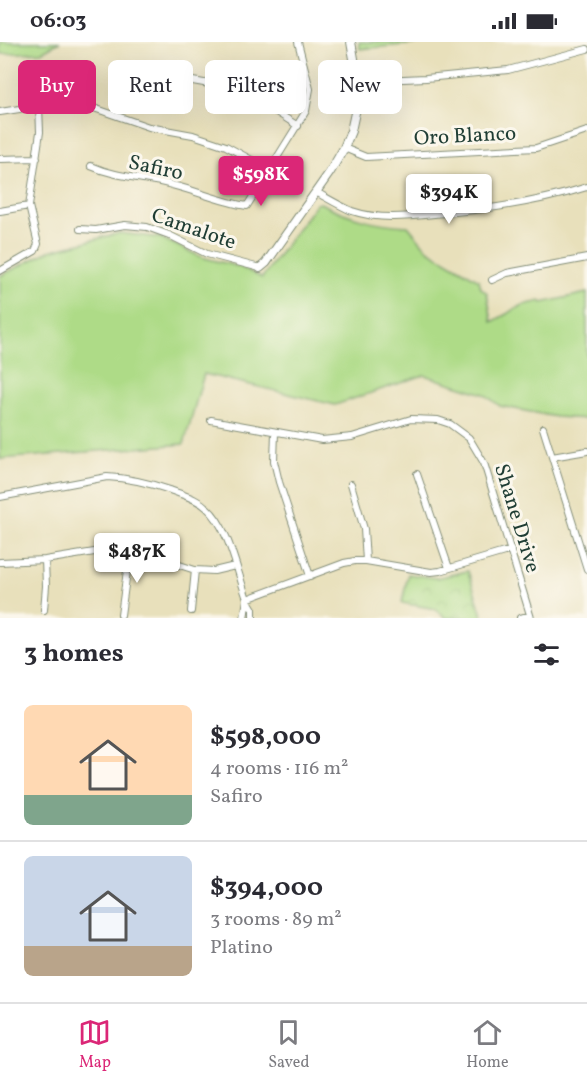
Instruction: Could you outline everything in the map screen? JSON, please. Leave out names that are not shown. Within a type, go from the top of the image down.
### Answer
[{"type":"street","name":"Safiro","points":[[91,166],[109,174],[166,184],[225,202],[247,206],[306,111],[310,89],[298,42]]},
{"type":"street","points":[[351,42],[354,60]]},
{"type":"street","points":[[402,79],[508,70],[587,49]]},
{"type":"street","points":[[193,81],[215,85],[256,99],[298,126]]},
{"type":"street","points":[[0,112],[18,109]]},
{"type":"street","points":[[96,109],[149,127],[193,135],[226,146],[270,170]]},
{"type":"street","points":[[0,271],[35,251],[38,244],[29,206],[40,132],[39,114]]},
{"type":"street","points":[[260,268],[267,263],[344,148],[356,114]]},
{"type":"street","name":"Oro Blanco","points":[[344,148],[366,157],[536,148],[587,131]]},
{"type":"street","points":[[0,159],[37,158]]},
{"type":"street","points":[[316,192],[353,211],[376,216],[398,217],[463,212],[532,202],[587,186]]},
{"type":"street","points":[[0,211],[29,206]]},
{"type":"street","name":"Camalote","points":[[80,229],[96,230],[125,225],[147,227],[170,235],[207,254],[260,268]]},
{"type":"street","points":[[492,280],[507,273],[587,258]]},
{"type":"street","name":"Shane Drive","points":[[275,432],[322,440],[337,439],[352,437],[411,419],[425,418],[444,422],[462,433],[480,455],[531,616]]},
{"type":"street","points":[[211,420],[275,432],[274,461],[279,482],[310,576]]},
{"type":"street","points":[[543,428],[587,569]]},
{"type":"street","points":[[552,457],[587,451]]},
{"type":"street","points":[[417,474],[449,568]]},
{"type":"street","points":[[0,497],[107,477],[125,477],[152,484],[197,501],[207,507],[222,528],[247,599],[253,609],[253,618]]},
{"type":"street","points":[[351,484],[364,529],[366,561]]},
{"type":"street","points":[[0,562],[45,560],[95,550],[130,549],[195,570],[214,571],[235,566]]},
{"type":"street","points":[[121,615],[130,549]]},
{"type":"street","points":[[247,599],[344,563],[366,561],[441,572],[511,550]]},
{"type":"street","points":[[44,610],[45,560]]},
{"type":"street","points":[[191,611],[195,570]]},
{"type":"street","points":[[244,618],[247,599]]},
{"type":"street","points":[[520,618],[531,616]]},
{"type":"green space","points":[[0,42],[60,42],[41,52],[0,54]]},
{"type":"green space","points":[[359,42],[437,42],[360,49]]},
{"type":"green space","points":[[320,203],[363,219],[408,226],[428,250],[479,280],[481,288],[487,293],[492,322],[523,305],[587,293],[587,419],[556,417],[500,406],[484,394],[424,375],[335,405],[204,374],[184,444],[0,459],[0,276],[49,251],[120,233],[161,238],[201,257],[240,267],[262,278],[316,204]]},
{"type":"green space","points":[[468,571],[483,618],[446,618],[436,609],[402,603],[408,574],[436,578]]}]
